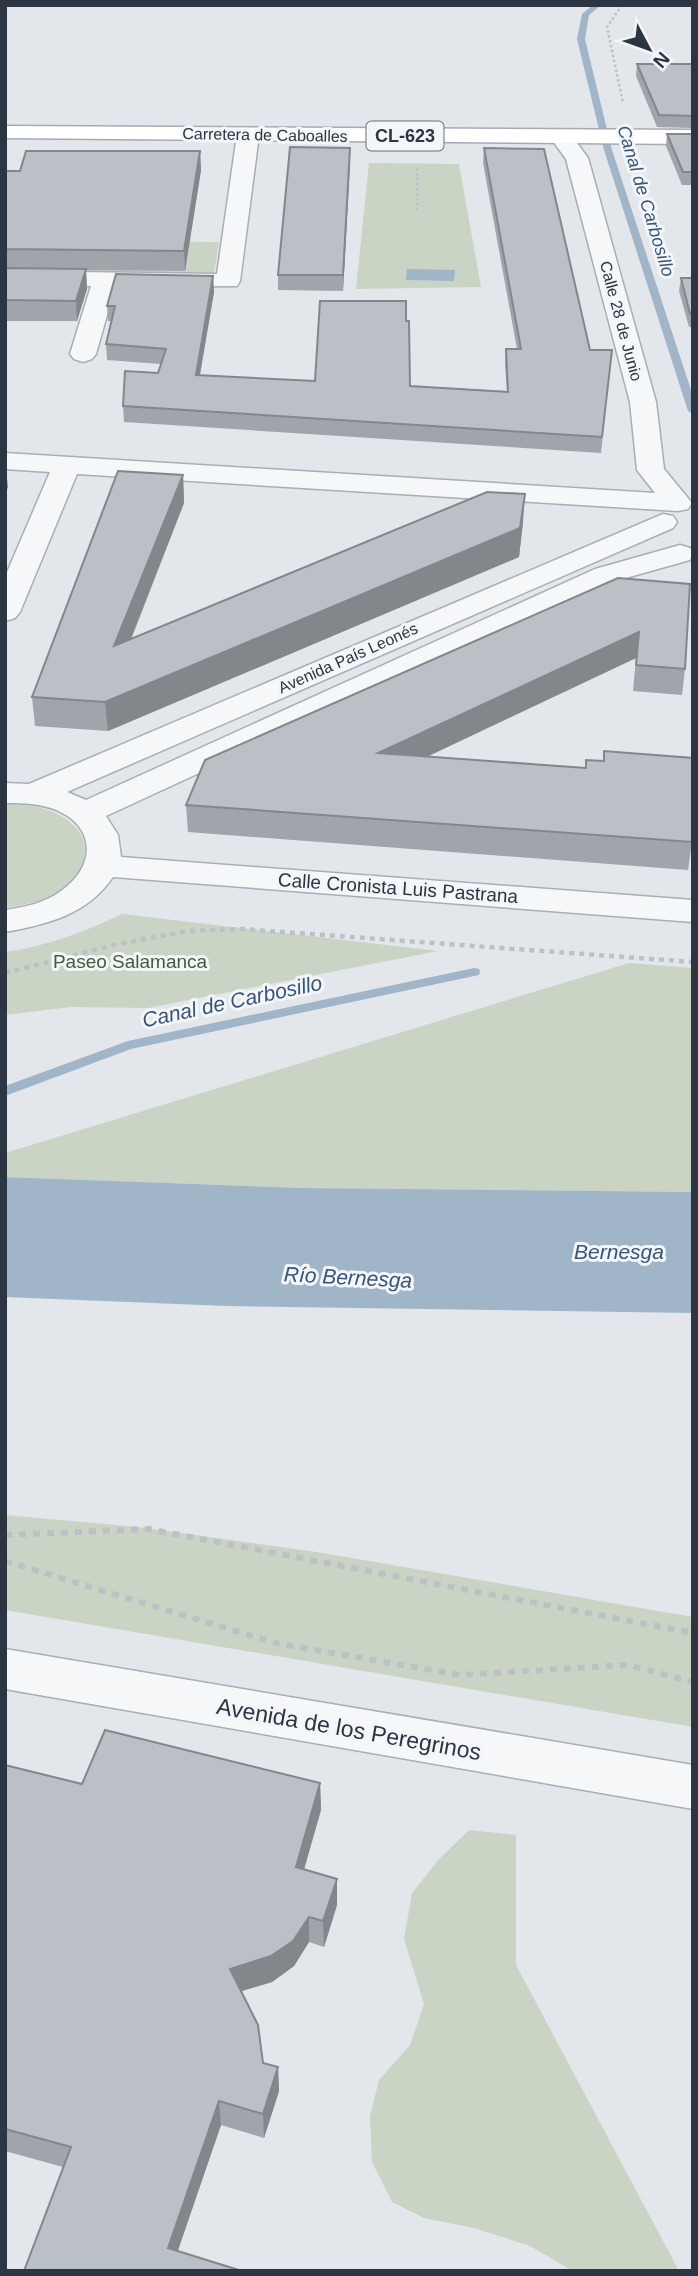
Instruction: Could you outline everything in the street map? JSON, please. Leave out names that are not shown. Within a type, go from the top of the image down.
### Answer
[{"type":"main road","name":"Carretera de Caboalles","points":[[5,132],[693,137]]},
{"type":"street","points":[[5,278],[228,281],[248,135]]},
{"type":"street","name":"Calle 28 de Junio","points":[[573,137],[643,402],[651,470],[678,508],[668,543],[687,557]]},
{"type":"street","points":[[83,354],[105,279]]},
{"type":"street","points":[[5,461],[678,508]]},
{"type":"street","points":[[5,612],[67,465]]},
{"type":"street","name":"Avenida País Leonés","points":[[20,794],[678,508]]},
{"type":"street","name":"Avenida País Leonés","points":[[85,813],[605,575],[687,557]]},
{"type":"street","points":[[5,921],[38,915],[71,901],[92,884],[104,866],[107,846],[100,828],[85,813],[62,801],[20,794]]},
{"type":"street","name":"Calle Cronista Luis Pastrana","points":[[104,866],[693,911]]},
{"type":"street","name":"Avenida de los Peregrinos","points":[[5,1669],[693,1787]]},
{"type":"path","points":[[622,5],[607,27],[629,138]]},
{"type":"path","points":[[416,163],[417,212]]},
{"type":"path","points":[[5,973],[118,944],[188,931],[242,929],[693,962]]},
{"type":"path","points":[[5,1535],[148,1530],[693,1633]]},
{"type":"path","points":[[5,1561],[275,1643],[301,1648],[460,1675],[627,1665],[693,1682]]},
{"type":"green space","points":[[369,163],[459,164],[481,287],[356,289]]},
{"type":"green space","points":[[16,240],[219,242],[214,273],[7,270]]},
{"type":"green space","points":[[5,805],[23,805],[53,812],[77,829],[86,851],[79,873],[70,884],[38,901],[5,908]]},
{"type":"green space","name":"Paseo Salamanca","points":[[122,914],[438,951],[148,1008],[71,1007],[5,1015],[5,952],[65,938]]},
{"type":"green space","points":[[629,963],[693,968],[693,1192],[303,1188],[5,1177],[5,1153]]},
{"type":"green space","points":[[5,1515],[138,1527],[317,1552],[693,1617],[693,1727],[5,1610]]},
{"type":"green space","points":[[469,1830],[516,1835],[516,1965],[679,2271],[573,2271],[530,2246],[474,2228],[424,2218],[392,2202],[372,2162],[370,2116],[379,2080],[410,2045],[424,2004],[404,1939],[412,1893],[439,1859]]},
{"type":"water","points":[[407,269],[455,270],[454,281],[406,280]]},
{"type":"water","name":"Bernesga","points":[[5,1177],[303,1188],[693,1192],[693,1313],[226,1306],[5,1297]]},
{"type":"building","points":[[637,64],[693,64],[693,116],[659,115]]},
{"type":"building","points":[[667,134],[693,134],[693,172],[683,172]]},
{"type":"building","points":[[290,147],[350,148],[343,275],[278,275]]},
{"type":"building","points":[[484,148],[544,149],[590,350],[612,350],[602,437],[123,406],[125,371],[158,373],[166,349],[106,344],[115,306],[107,306],[116,274],[213,276],[196,375],[315,381],[320,301],[406,301],[410,386],[508,392],[506,349],[521,349]]},
{"type":"building","points":[[26,151],[200,151],[184,251],[5,249],[5,171],[20,171]]},
{"type":"building","points":[[5,268],[86,269],[76,301],[5,300]]},
{"type":"building","points":[[681,278],[693,278],[693,314],[690,314]]},
{"type":"building","points":[[118,471],[183,475],[114,646],[487,492],[525,494],[520,528],[105,702],[32,697]]},
{"type":"building","points":[[618,578],[690,584],[685,669],[636,665],[639,632],[378,753],[586,768],[586,760],[604,761],[604,751],[693,758],[692,842],[186,805],[205,760]]},
{"type":"building","points":[[105,1730],[320,1783],[296,1867],[337,1879],[323,1921],[309,1917],[293,1941],[271,1956],[230,1969],[258,2025],[263,2063],[278,2067],[263,2114],[219,2101],[168,2248],[242,2271],[24,2271],[71,2147],[5,2129],[5,1765],[82,1784]]},
{"type":"waterway","name":"Canal de Carbosillo","points":[[598,5],[586,14],[581,39],[608,150],[693,411]]},
{"type":"waterway","name":"Canal de Carbosillo","points":[[5,1091],[128,1045],[474,972]]},
{"type":"water label","name":"Río Bernesga","points":[[348,1277]]}]
